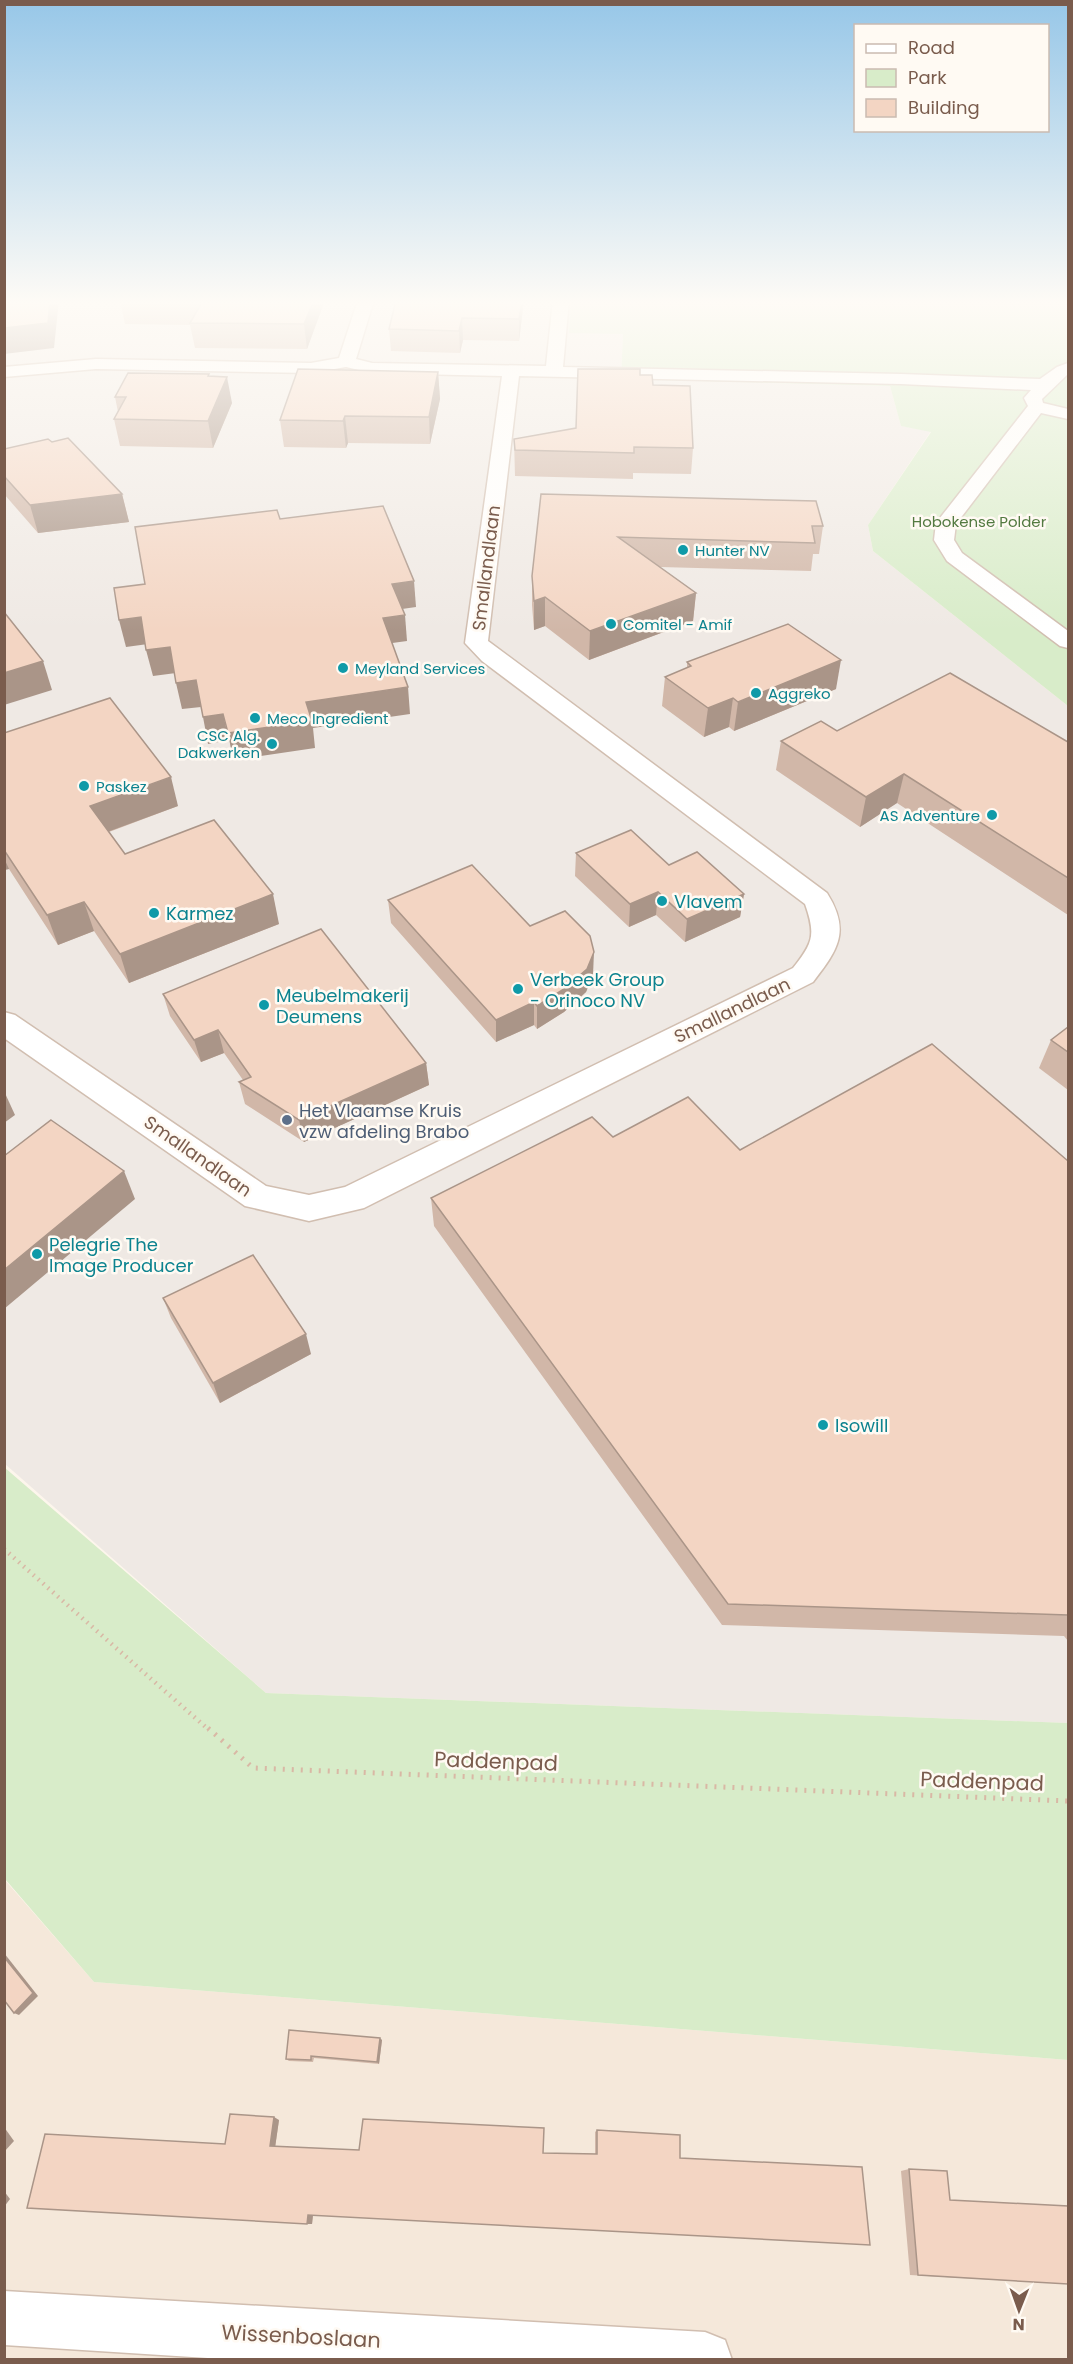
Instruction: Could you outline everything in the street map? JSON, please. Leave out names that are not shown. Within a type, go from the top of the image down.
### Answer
[{"type":"street","name":"Smallandlaan","points":[[4,1023],[256,1197],[309,1208],[352,1199],[803,975],[825,946],[826,922],[817,899],[489,656],[476,643],[506,410]]},
{"type":"street","points":[[1034,410],[946,523],[944,540],[954,556],[1068,641]]},
{"type":"street","points":[[1052,410],[1068,414]]},
{"type":"street","name":"Wissenboslaan","points":[[4,2318],[705,2360]]},
{"type":"path","name":"Paddenpad","points":[[4,1549],[253,1768],[1068,1801]]},
{"type":"shaded area","points":[[5,410],[897,410],[901,426],[931,431],[868,525],[873,551],[1068,706],[1068,1723],[266,1693],[5,1464]]},
{"type":"shaded area","points":[[4,1879],[94,1982],[1068,2060],[1068,2359],[5,2359]]},
{"type":"green space","name":"Hobokense Polder","points":[[897,410],[1068,410],[1068,706],[873,551],[868,525],[931,432],[901,426]]},
{"type":"green space","points":[[4,1467],[266,1693],[1068,1723],[1068,2060],[94,1982],[5,1879]]},
{"type":"building","points":[[119,410],[213,410],[208,421],[114,419]]},
{"type":"building","points":[[283,410],[430,410],[429,417],[345,416],[343,421],[280,420]]},
{"type":"building","points":[[577,410],[691,410],[693,448],[634,447],[634,453],[515,450],[514,439],[576,428]]},
{"type":"building","points":[[68,438],[122,494],[30,505],[4,476],[4,449],[48,439],[52,442]]},
{"type":"building","points":[[541,494],[816,501],[823,526],[812,526],[815,543],[618,537],[696,593],[590,631],[545,597],[534,601],[532,576]]},
{"type":"building","points":[[383,506],[414,581],[392,584],[405,615],[383,618],[408,687],[306,702],[312,721],[228,733],[223,714],[203,717],[196,680],[176,683],[170,647],[146,650],[141,617],[119,620],[114,588],[145,584],[135,527],[277,510],[280,519]]},
{"type":"building","points":[[4,612],[43,661],[4,673]]},
{"type":"building","points":[[788,624],[841,660],[738,702],[733,698],[708,708],[665,677],[691,666],[687,662]]},
{"type":"building","name":"AS Adventure","points":[[950,673],[1068,742],[1068,878],[904,774],[866,797],[781,741],[821,721],[837,731]]},
{"type":"building","points":[[110,698],[171,777],[90,806],[125,854],[214,820],[273,894],[120,954],[84,902],[47,915],[4,850],[4,733]]},
{"type":"building","points":[[631,830],[669,865],[697,852],[744,894],[687,919],[658,892],[630,904],[576,853]]},
{"type":"building","points":[[472,865],[530,926],[565,911],[590,936],[594,952],[587,969],[564,989],[537,1006],[534,1002],[496,1020],[388,900]]},
{"type":"building","points":[[321,929],[426,1063],[299,1120],[239,1082],[251,1077],[218,1030],[194,1040],[163,994]]},
{"type":"building","points":[[1068,1027],[1068,1052],[1051,1040]]},
{"type":"building","name":"Isowill","points":[[932,1044],[1068,1161],[1068,1615],[728,1604],[431,1198],[592,1117],[613,1137],[688,1097],[740,1150]]},
{"type":"building","points":[[51,1120],[124,1171],[4,1270],[4,1156]]},
{"type":"building","points":[[253,1255],[306,1334],[213,1383],[163,1298]]},
{"type":"building","points":[[4,1957],[33,1993],[14,2013],[4,2000]]},
{"type":"building","points":[[289,2030],[380,2038],[377,2062],[311,2056],[311,2060],[286,2059]]},
{"type":"building","points":[[230,2114],[274,2117],[270,2146],[359,2150],[363,2119],[544,2128],[543,2153],[597,2154],[597,2130],[680,2135],[680,2158],[862,2167],[870,2245],[308,2215],[307,2224],[27,2208],[45,2134],[225,2144]]},
{"type":"building","points":[[909,2169],[947,2171],[950,2200],[1068,2206],[1068,2284],[918,2275]]},
{"type":"place","name":"Hunter NV","points":[[683,550]]},
{"type":"place","name":"Comitel - Amif","points":[[611,624]]},
{"type":"place","name":"Meyland Services","points":[[343,668]]},
{"type":"place","name":"Aggreko","points":[[756,693]]},
{"type":"place","name":"Meco Ingredient","points":[[255,718]]},
{"type":"place","name":"CSC Alg. Dakwerken","points":[[272,744]]},
{"type":"place","name":"Paskez","points":[[84,786]]},
{"type":"place","name":"AS Adventure","points":[[992,815]]},
{"type":"place","name":"Vlavem","points":[[662,901]]},
{"type":"place","name":"Karmez","points":[[154,913]]},
{"type":"place","name":"Verbeek Group - Orinoco NV","points":[[518,989]]},
{"type":"place","name":"Meubelmakerij Deumens","points":[[264,1005]]},
{"type":"place","name":"Het Vlaamse Kruis vzw afdeling Brabo","points":[[287,1120]]},
{"type":"place","name":"Pelegrie The Image Producer","points":[[37,1254]]},
{"type":"place","name":"Isowill","points":[[823,1425]]}]
